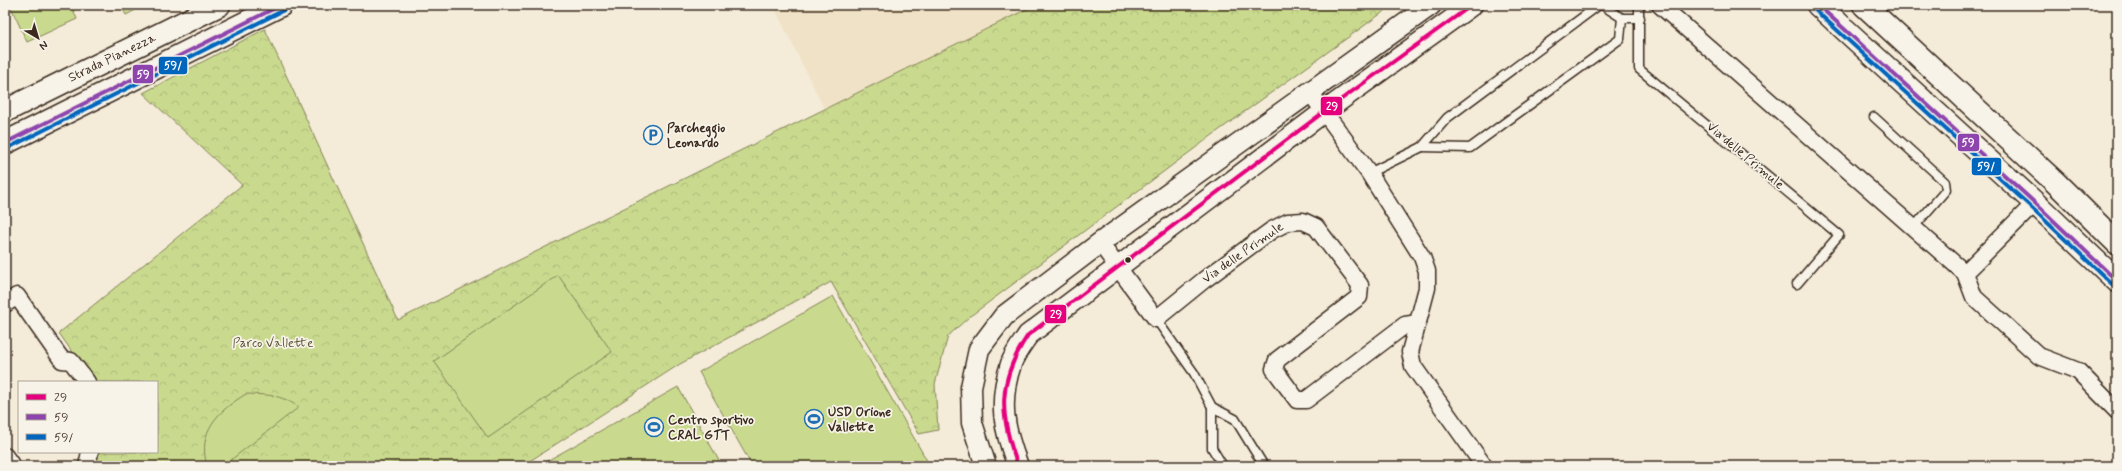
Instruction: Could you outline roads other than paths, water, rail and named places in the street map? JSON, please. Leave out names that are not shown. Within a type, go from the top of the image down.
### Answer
[{"type":"main road","name":"Strada Pianezza","points":[[5,111],[219,5]]},
{"type":"main road","points":[[5,143],[281,5]]},
{"type":"main road","points":[[1818,5],[2035,203],[2117,281]]},
{"type":"main road","points":[[1864,5],[2055,182],[2117,243]]},
{"type":"main road","points":[[2035,203],[2055,182]]},
{"type":"street","points":[[986,466],[972,423],[970,387],[979,349],[1004,316],[1100,242],[1431,5]]},
{"type":"street","points":[[1018,466],[1007,439],[1002,405],[1011,363],[1028,335],[1118,265],[1325,111],[1472,5]]},
{"type":"street","points":[[1660,5],[1965,273],[1974,297],[2038,356],[2078,372],[2117,411]]},
{"type":"street","points":[[1309,91],[1369,173],[1422,257],[1427,271],[1427,288],[1410,352],[1413,366],[1484,466]]},
{"type":"street","points":[[1965,273],[2035,203]]},
{"type":"street","name":"Via delle Primule","points":[[1156,319],[1204,280],[1272,230],[1288,222],[1303,221],[1316,226],[1360,285],[1359,297],[1277,360],[1274,369],[1297,400],[1306,400],[1405,325],[1418,323]]},
{"type":"street","points":[[1100,242],[1156,319]]},
{"type":"street","points":[[5,304],[17,296],[62,360],[71,361],[86,381]]},
{"type":"street","points":[[87,466],[90,453]]},
{"type":"street","points":[[5,456],[12,466]]},
{"type":"lane","points":[[1369,173],[1422,147],[1447,118],[1600,5],[1622,18],[1640,18]]},
{"type":"lane","name":"Via delle Primule","points":[[1640,5],[1639,69],[1839,235],[1797,284]]},
{"type":"lane","points":[[1422,147],[1470,148],[1620,39],[1622,18]]},
{"type":"lane","points":[[1874,117],[1945,182],[1946,190],[1913,228]]},
{"type":"lane","points":[[1156,319],[1195,374],[1212,407],[1212,448],[1223,466]]},
{"type":"lane","points":[[1212,407],[1235,419],[1264,466]]},
{"type":"place","name":"Parcheggio Leonardo","points":[[653,135]]},
{"type":"place","name":"USD Orione Vallette","points":[[814,419]]},
{"type":"place","name":"Centro sportivo CRAL GTT","points":[[654,427]]},
{"type":"park label","name":"Parco Vallette","points":[[273,343]]}]
